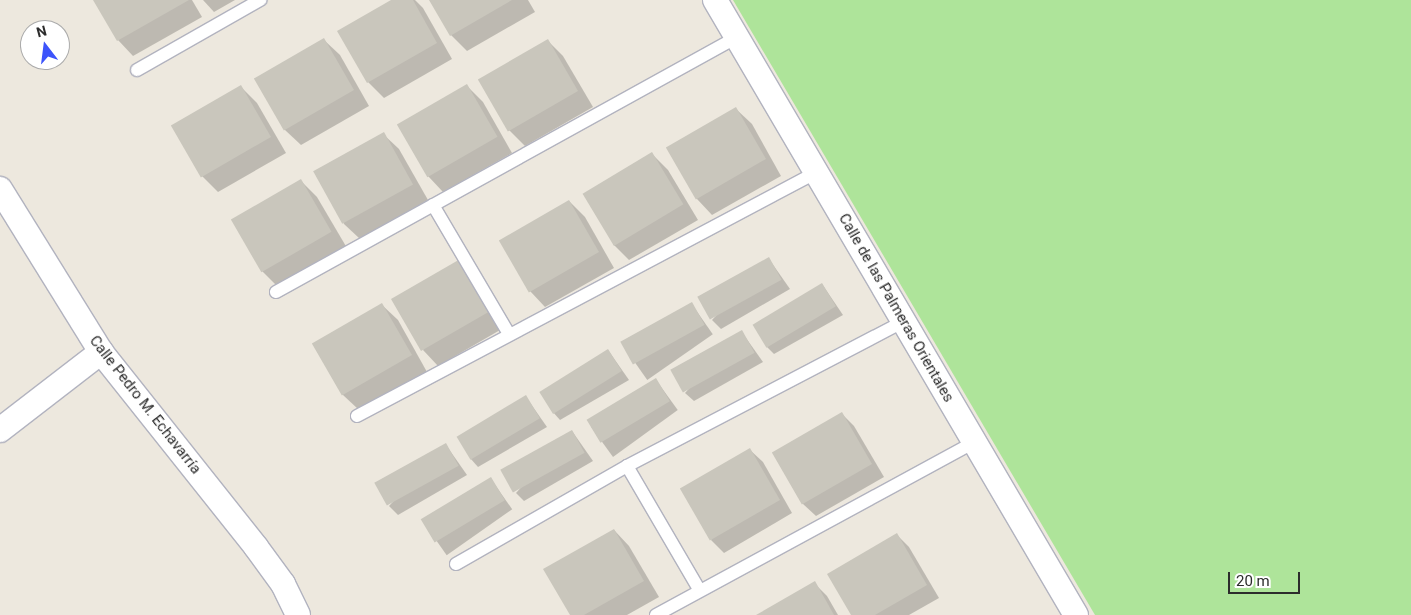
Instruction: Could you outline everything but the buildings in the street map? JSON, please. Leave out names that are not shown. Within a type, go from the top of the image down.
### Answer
[{"type":"street","name":"Calle de las Palmeras Orientales","points":[[716,0],[1076,615]]},
{"type":"street","name":"Calle Pedro M. Echavarría","points":[[0,189],[101,352],[256,547],[283,584],[298,615]]},
{"type":"street","points":[[0,430],[101,352]]},
{"type":"lane","points":[[137,70],[260,0]]},
{"type":"lane","points":[[276,292],[737,37]]},
{"type":"lane","points":[[357,416],[816,172]]},
{"type":"lane","points":[[433,205],[509,334]]},
{"type":"lane","points":[[456,564],[627,466],[904,321]]},
{"type":"lane","points":[[656,615],[699,589],[975,442]]},
{"type":"lane","points":[[627,466],[699,589]]},
{"type":"green space","points":[[733,0],[1411,0],[1411,615],[1095,615]]}]
